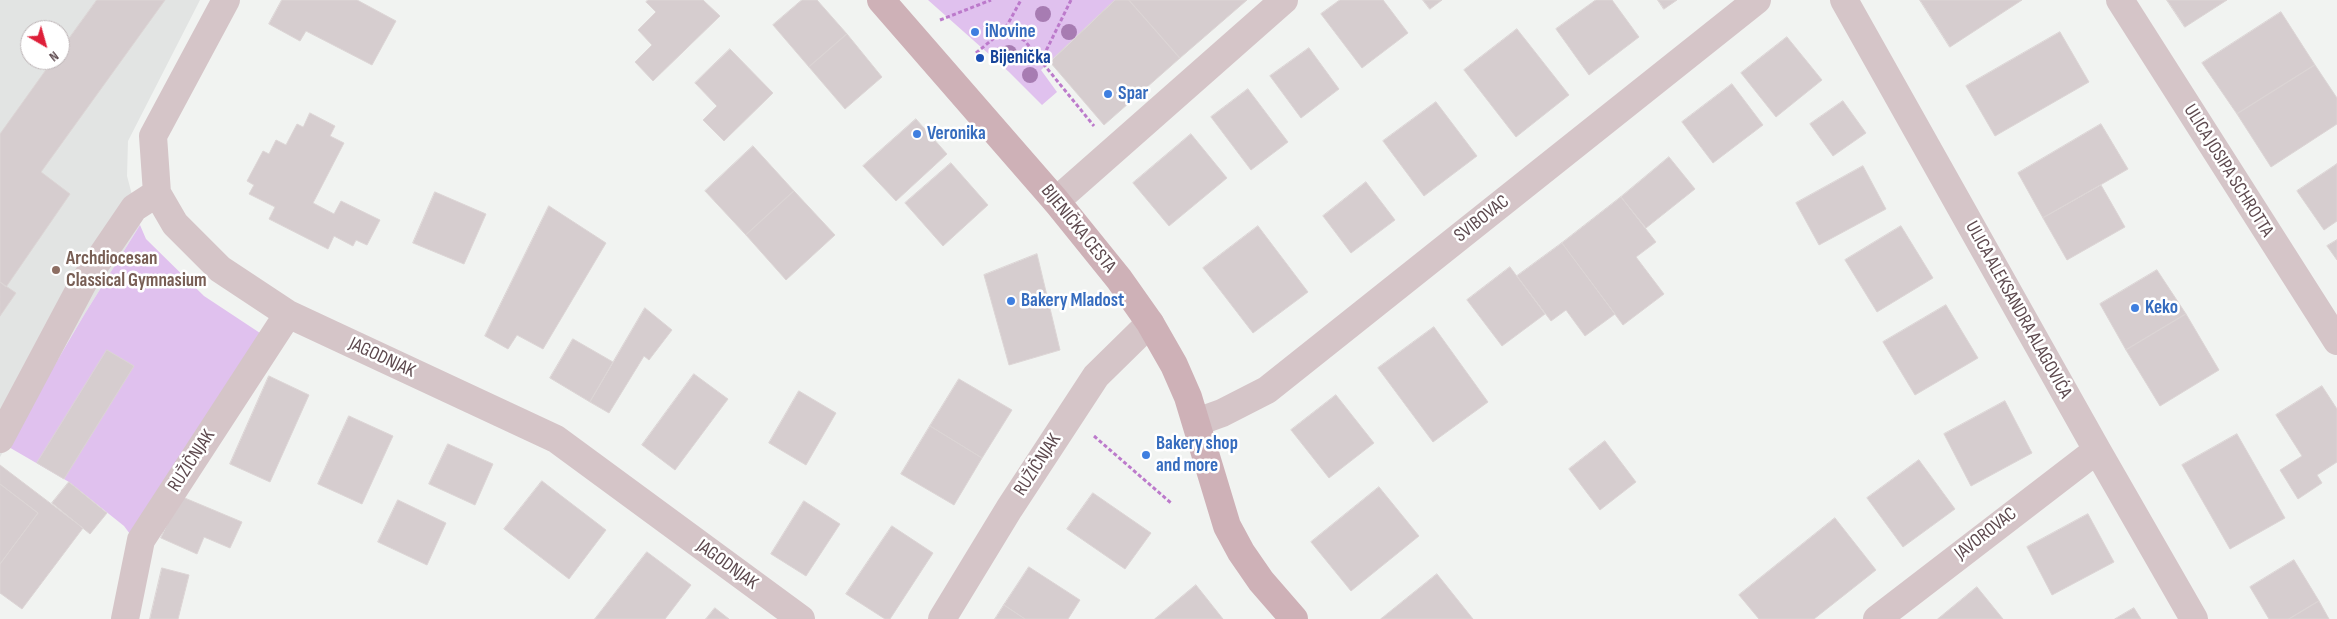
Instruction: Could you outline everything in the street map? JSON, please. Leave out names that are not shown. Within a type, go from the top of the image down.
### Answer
[{"type":"main road","name":"BIJENIČKA CESTA","points":[[881,0],[1056,201],[1119,279],[1150,323],[1174,365],[1197,422],[1213,484],[1227,526],[1241,552],[1261,581],[1294,619]]},
{"type":"street","name":"JAGODNJAK","points":[[226,0],[153,136],[157,193],[175,224],[220,269],[288,314],[556,439],[801,619]]},
{"type":"street","points":[[1056,201],[1284,0]]},
{"type":"street","name":"SVIBOVAC","points":[[1197,422],[1222,413],[1267,390],[1757,0]]},
{"type":"street","name":"ULICA ALEKSANDRA ALAGOVIĆA","points":[[1844,0],[2194,619]]},
{"type":"street","name":"ULICA JOSIPA SCHROTTA","points":[[2120,0],[2337,341]]},
{"type":"street","points":[[0,439],[83,283],[134,208],[157,193]]},
{"type":"street","name":"RUŽIČNJAK","points":[[125,619],[141,540],[288,314]]},
{"type":"street","name":"RUŽIČNJAK","points":[[942,619],[1009,509],[1085,392],[1114,356],[1150,323]]},
{"type":"street","name":"JAVOROVAC","points":[[1877,619],[2097,450]]},
{"type":"path","points":[[940,20],[990,0]]},
{"type":"path","points":[[976,53],[1005,29],[1021,0]]},
{"type":"path","points":[[1041,61],[1071,0]]},
{"type":"path","points":[[1005,29],[1025,41],[1114,150]]},
{"type":"path","points":[[1089,432],[1171,502]]},
{"type":"shaded area","name":"Archdiocesan Classical Gymnasium","points":[[0,0],[200,0],[128,141],[127,176],[140,225],[0,457]]},
{"type":"shaded area","points":[[928,0],[1115,0],[1041,70],[1057,92],[1042,105],[1009,72]]},
{"type":"shaded area","points":[[140,225],[146,239],[204,296],[260,333],[130,534],[124,526],[69,482],[7,446],[84,315]]},
{"type":"building","points":[[97,0],[165,0],[41,172],[70,194],[6,287],[0,282],[0,134],[46,70],[70,70],[70,37]]},
{"type":"building","points":[[282,0],[357,0],[396,21],[372,65],[306,31],[300,41],[269,24]]},
{"type":"building","points":[[648,0],[703,0],[720,16],[653,81],[635,62],[652,45],[638,30],[656,12],[646,2]]},
{"type":"building","points":[[802,0],[817,0],[847,34],[809,67],[773,25]]},
{"type":"building","name":"Spar","points":[[1115,0],[1129,0],[1180,58],[1104,125],[1050,62]]},
{"type":"building","points":[[1129,0],[1247,0],[1180,58]]},
{"type":"building","points":[[1340,0],[1383,0],[1408,33],[1362,68],[1321,14]]},
{"type":"building","points":[[1423,0],[1442,0],[1430,9]]},
{"type":"building","points":[[1596,0],[1612,0],[1639,37],[1589,75],[1556,29]]},
{"type":"building","points":[[1658,0],[1677,0],[1664,9]]},
{"type":"building","points":[[1920,0],[2022,0],[1950,47]]},
{"type":"building","points":[[2167,0],[2227,0],[2185,27]]},
{"type":"building","points":[[2281,12],[2315,65],[2237,114],[2202,63]]},
{"type":"building","points":[[1517,29],[1569,95],[1516,137],[1464,70]]},
{"type":"building","points":[[2060,32],[2089,82],[1995,136],[1966,86]]},
{"type":"building","points":[[847,34],[882,77],[845,109],[809,67]]},
{"type":"building","points":[[1787,37],[1822,80],[1776,117],[1741,73]]},
{"type":"building","points":[[1309,48],[1339,89],[1301,118],[1270,76]]},
{"type":"building","points":[[730,49],[773,93],[724,141],[703,120],[717,106],[695,83]]},
{"type":"building","points":[[2315,65],[2337,98],[2337,124],[2271,167],[2237,114]]},
{"type":"building","points":[[1732,84],[1763,125],[1713,163],[1682,122]]},
{"type":"building","points":[[1248,89],[1288,142],[1251,170],[1211,117]]},
{"type":"building","points":[[1843,101],[1866,133],[1833,156],[1810,124]]},
{"type":"building","points":[[1436,102],[1477,156],[1424,196],[1383,141]]},
{"type":"building","points":[[310,113],[335,126],[330,136],[344,143],[313,203],[334,214],[341,201],[380,220],[367,245],[356,240],[353,246],[334,236],[328,249],[269,219],[275,207],[249,194],[254,185],[247,181],[263,151],[269,154],[276,140],[286,145],[297,124],[303,127]]},
{"type":"building","points":[[916,119],[947,154],[896,201],[863,166]]},
{"type":"building","points":[[2101,124],[2128,169],[2043,218],[2018,173]]},
{"type":"building","points":[[1191,134],[1227,178],[1169,226],[1133,183]]},
{"type":"building","points":[[753,146],[794,191],[746,235],[705,191]]},
{"type":"building","points":[[1669,157],[1695,189],[1646,228],[1621,197]]},
{"type":"building","points":[[951,163],[988,205],[943,246],[905,203]]},
{"type":"building","points":[[2337,164],[2337,221],[2324,230],[2297,191]]},
{"type":"building","points":[[1863,166],[1886,209],[1819,245],[1796,203]]},
{"type":"building","points":[[1366,182],[1395,220],[1351,253],[1323,216]]},
{"type":"building","points":[[2101,185],[2125,227],[2067,260],[2043,218]]},
{"type":"building","points":[[794,191],[835,235],[786,280],[746,235]]},
{"type":"building","points":[[435,192],[486,214],[464,264],[413,243]]},
{"type":"building","points":[[1621,197],[1656,242],[1636,257],[1664,294],[1623,325],[1562,243]]},
{"type":"building","points":[[549,206],[606,243],[543,349],[517,335],[508,349],[485,336]]},
{"type":"building","points":[[1258,226],[1308,292],[1253,333],[1203,268]]},
{"type":"building","points":[[1901,226],[1933,278],[1877,312],[1845,260]]},
{"type":"building","points":[[2337,240],[2337,260],[2327,246]]},
{"type":"building","points":[[1562,243],[1615,314],[1585,336],[1566,310],[1551,321],[1517,276]]},
{"type":"building","points":[[1037,254],[1060,350],[1009,365],[984,275]]},
{"type":"building","points":[[1510,267],[1545,314],[1502,346],[1467,300]]},
{"type":"building","points":[[2157,270],[2186,314],[2126,350],[2100,304]]},
{"type":"building","points":[[0,282],[16,293],[0,316]]},
{"type":"building","points":[[1946,305],[1978,358],[1915,395],[1883,342]]},
{"type":"building","points":[[645,308],[672,330],[649,360],[644,356],[609,413],[590,402]]},
{"type":"building","points":[[2186,314],[2219,370],[2160,406],[2126,350]]},
{"type":"building","points":[[1434,327],[1488,402],[1433,442],[1378,368]]},
{"type":"building","points":[[573,339],[613,362],[590,402],[550,378]]},
{"type":"building","points":[[107,350],[134,366],[64,479],[37,463]]},
{"type":"building","points":[[694,374],[728,399],[675,470],[642,445]]},
{"type":"building","points":[[269,376],[309,395],[270,482],[230,464]]},
{"type":"building","points":[[959,379],[1012,410],[982,458],[930,426]]},
{"type":"building","points":[[2322,386],[2337,409],[2337,462],[2317,475],[2322,483],[2298,499],[2280,470],[2302,456],[2276,415]]},
{"type":"building","points":[[799,391],[836,413],[806,465],[769,443]]},
{"type":"building","points":[[1336,395],[1374,443],[1329,478],[1291,430]]},
{"type":"building","points":[[2005,401],[2032,453],[1971,486],[1944,434]]},
{"type":"building","points":[[349,416],[393,436],[362,504],[318,484]]},
{"type":"building","points":[[930,426],[982,458],[954,505],[901,474]]},
{"type":"building","points":[[2237,434],[2285,518],[2230,549],[2182,465]]},
{"type":"building","points":[[1605,441],[1636,482],[1600,510],[1569,469]]},
{"type":"building","points":[[448,444],[493,464],[475,505],[429,484]]},
{"type":"building","points":[[1919,460],[1955,509],[1903,547],[1867,498]]},
{"type":"building","points":[[0,465],[83,528],[22,609],[0,593],[0,564],[38,513],[0,484]]},
{"type":"building","points":[[542,481],[606,530],[569,579],[504,529]]},
{"type":"building","points":[[69,482],[107,513],[90,534],[52,503]]},
{"type":"building","points":[[0,484],[38,513],[0,564]]},
{"type":"building","points":[[1379,487],[1419,536],[1351,591],[1311,542]]},
{"type":"building","points":[[1093,493],[1151,533],[1125,569],[1067,529]]},
{"type":"building","points":[[180,496],[242,522],[230,548],[204,537],[197,554],[161,538]]},
{"type":"building","points":[[398,500],[446,523],[427,565],[378,542]]},
{"type":"building","points":[[804,501],[840,524],[806,576],[771,554]]},
{"type":"building","points":[[2088,514],[2114,562],[2052,595],[2027,547]]},
{"type":"building","points":[[1835,518],[1876,570],[1814,619],[1759,619],[1739,595]]},
{"type":"building","points":[[892,526],[933,553],[890,619],[885,619],[846,594]]},
{"type":"building","points":[[647,552],[691,585],[665,619],[595,619]]},
{"type":"building","points":[[2294,560],[2319,601],[2289,619],[2269,619],[2250,587]]},
{"type":"building","points":[[1029,567],[1080,600],[1068,619],[1025,619],[1004,605]]},
{"type":"building","points":[[162,568],[189,575],[178,619],[150,619]]},
{"type":"building","points":[[1437,574],[1473,619],[1381,619]]},
{"type":"building","points":[[1196,585],[1223,619],[1155,619]]},
{"type":"building","points":[[1977,587],[2003,619],[1938,619]]},
{"type":"building","points":[[2319,601],[2329,619],[2289,619]]},
{"type":"building","points":[[1004,605],[1025,619],[995,619]]},
{"type":"building","points":[[715,608],[729,619],[706,619]]},
{"type":"building","points":[[2134,608],[2141,619],[2115,619]]},
{"type":"place","name":"iNovine","points":[[975,32]]},
{"type":"place","name":"Bijenička","points":[[980,58]]},
{"type":"place","name":"Spar","points":[[1108,94]]},
{"type":"place","name":"Veronika","points":[[917,134]]},
{"type":"place","name":"Archdiocesan Classical Gymnasium","points":[[56,270]]},
{"type":"place","name":"Bakery Mladost","points":[[1011,301]]},
{"type":"place","name":"Keko","points":[[2135,308]]},
{"type":"place","name":"Bakery shop and more","points":[[1146,455]]}]
